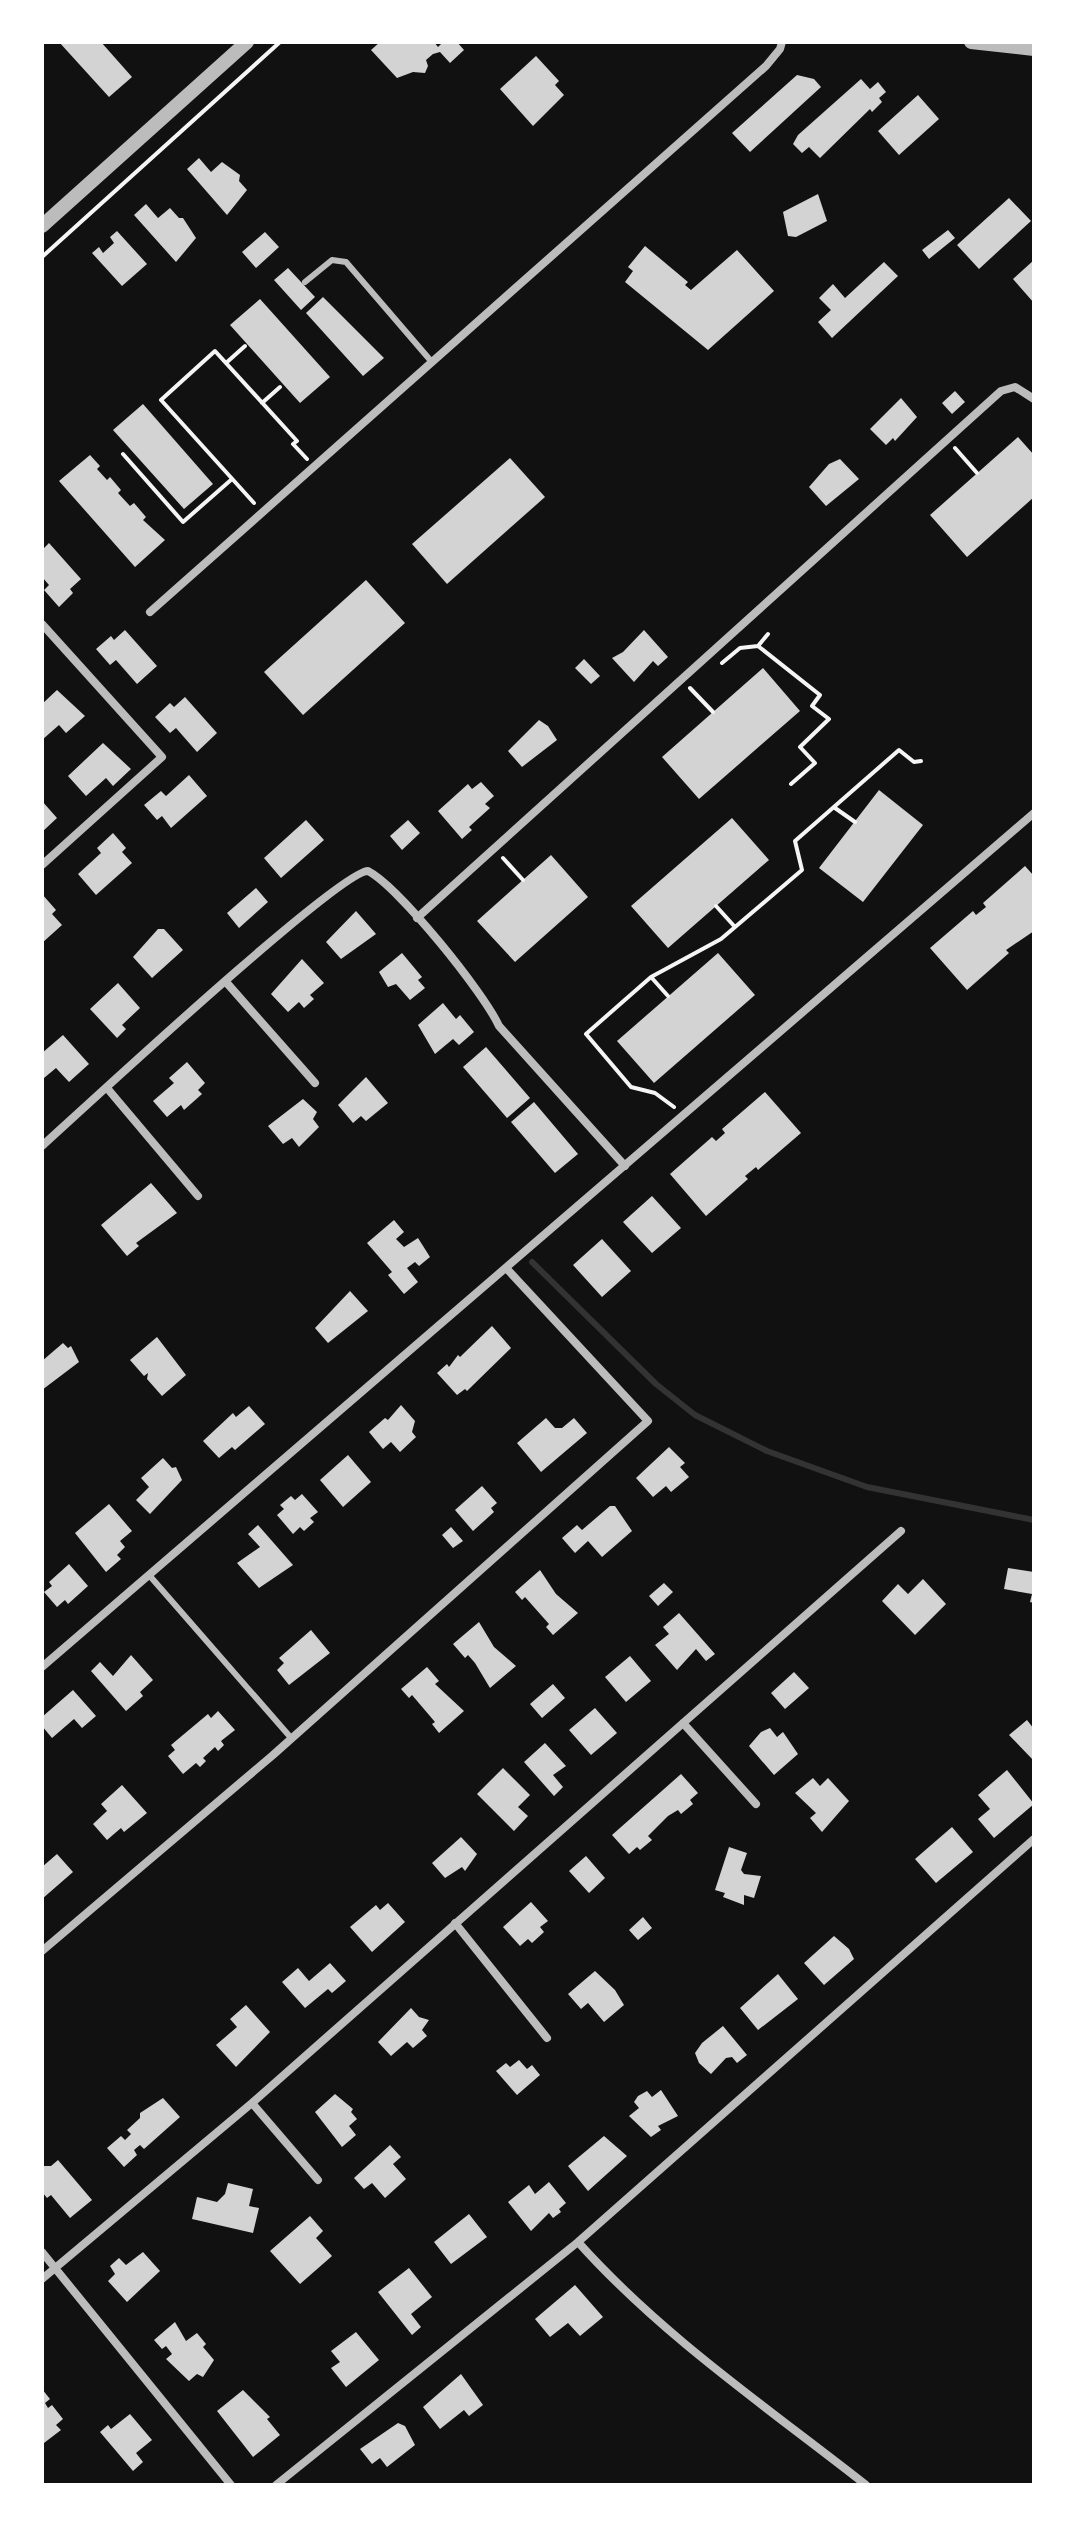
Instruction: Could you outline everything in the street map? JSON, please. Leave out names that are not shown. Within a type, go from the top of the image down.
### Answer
[{"type":"street","points":[[42,226],[247,42]]},
{"type":"street","points":[[150,612],[766,66],[782,42]]},
{"type":"street","points":[[971,42],[1034,49]]},
{"type":"street","points":[[417,918],[1001,391],[1015,387],[1034,399]]},
{"type":"street","points":[[42,624],[162,757],[42,865]]},
{"type":"street","points":[[42,1667],[1034,813]]},
{"type":"street","points":[[42,1146],[226,982],[359,871],[377,875],[417,918],[491,1008],[499,1026],[625,1166]]},
{"type":"street","points":[[226,982],[315,1083]]},
{"type":"street","points":[[107,1088],[198,1196]]},
{"type":"street","points":[[42,1951],[292,1739],[648,1421],[507,1269]]},
{"type":"street","points":[[42,2279],[252,2103],[901,1531]]},
{"type":"street","points":[[683,1723],[756,1804]]},
{"type":"street","points":[[276,2485],[578,2242],[1034,1839]]},
{"type":"street","points":[[455,1923],[547,2038]]},
{"type":"street","points":[[252,2103],[318,2180]]},
{"type":"street","points":[[578,2242],[609,2277],[707,2360],[866,2485]]},
{"type":"street","points":[[42,2252],[231,2485]]},
{"type":"lane","points":[[305,282],[332,260],[346,262],[431,361]]},
{"type":"lane","points":[[149,1575],[292,1739]]},
{"type":"path","points":[[42,257],[280,42]]},
{"type":"path","points":[[226,363],[245,346]]},
{"type":"path","points":[[262,512],[161,400],[215,351],[297,441],[293,444],[314,466]]},
{"type":"path","points":[[262,403],[280,387]]},
{"type":"path","points":[[947,439],[977,473]]},
{"type":"path","points":[[123,454],[183,522],[232,479]]},
{"type":"path","points":[[721,665],[740,648],[758,646],[768,634]]},
{"type":"path","points":[[758,646],[820,695],[812,706],[829,719],[800,747],[815,763],[791,784]]},
{"type":"path","points":[[681,679],[713,712]]},
{"type":"path","points":[[680,699],[701,681]]},
{"type":"path","points":[[690,1109],[682,1104],[670,1107],[655,1093],[631,1087],[586,1034],[651,977],[721,939],[802,870],[795,841],[899,750],[914,762],[921,761]]},
{"type":"path","points":[[835,808],[855,822]]},
{"type":"path","points":[[491,867],[513,847]]},
{"type":"path","points":[[503,857],[523,880]]},
{"type":"path","points":[[716,906],[735,927]]},
{"type":"path","points":[[651,977],[668,996]]},
{"type":"building","points":[[59,42],[101,42],[132,77],[109,97]]},
{"type":"building","points":[[380,42],[434,42],[438,47],[443,42],[457,42],[464,50],[450,63],[440,52],[433,54],[426,60],[428,66],[425,73],[413,72],[397,78],[371,50]]},
{"type":"building","points":[[536,56],[559,81],[555,85],[564,95],[533,126],[500,89]]},
{"type":"building","points":[[797,75],[814,79],[821,87],[750,152],[732,133]]},
{"type":"building","points":[[861,79],[870,89],[878,82],[886,92],[879,98],[882,102],[872,112],[870,109],[820,158],[809,147],[802,153],[793,144],[798,135]]},
{"type":"building","points":[[918,95],[939,119],[899,155],[878,131]]},
{"type":"building","points":[[199,158],[211,172],[222,162],[240,175],[239,181],[247,190],[227,215],[187,169]]},
{"type":"building","points":[[818,194],[827,221],[796,237],[788,236],[783,212]]},
{"type":"building","points":[[1009,198],[1031,221],[979,269],[957,245]]},
{"type":"building","points":[[146,204],[158,218],[170,208],[179,218],[183,218],[196,238],[176,262],[134,215]]},
{"type":"building","points":[[948,230],[955,238],[929,259],[922,250]]},
{"type":"building","points":[[117,231],[147,264],[122,286],[92,253],[99,247],[103,253],[114,243],[110,237]]},
{"type":"building","points":[[265,232],[279,247],[256,268],[242,252]]},
{"type":"building","points":[[645,246],[688,282],[685,285],[691,290],[737,250],[774,291],[708,350],[625,282],[633,271],[628,267]]},
{"type":"building","points":[[1034,260],[1034,303],[1013,279]]},
{"type":"building","points":[[884,262],[898,276],[832,338],[818,322],[831,310],[819,298],[833,284],[845,298]]},
{"type":"building","points":[[288,268],[315,297],[301,310],[274,280]]},
{"type":"building","points":[[323,297],[384,358],[363,376],[306,313]]},
{"type":"building","points":[[260,299],[330,377],[300,403],[230,325]]},
{"type":"building","points":[[955,391],[965,402],[952,414],[942,403]]},
{"type":"building","points":[[901,398],[917,417],[895,441],[893,438],[886,445],[870,429]]},
{"type":"building","points":[[143,404],[213,484],[184,509],[113,430]]},
{"type":"building","points":[[1018,437],[1034,455],[1034,497],[967,557],[930,515]]},
{"type":"building","points":[[90,455],[100,466],[97,469],[107,480],[110,477],[121,490],[118,493],[130,506],[134,503],[146,517],[143,520],[165,540],[135,567],[59,481]]},
{"type":"building","points":[[510,458],[545,497],[447,584],[412,544]]},
{"type":"building","points":[[840,459],[859,479],[826,506],[809,487],[829,464]]},
{"type":"building","points":[[49,543],[81,579],[70,589],[73,593],[59,607],[44,590],[49,585],[42,577],[42,550]]},
{"type":"building","points":[[366,580],[405,623],[303,715],[264,672]]},
{"type":"building","points":[[125,630],[157,666],[137,684],[116,660],[110,665],[96,649],[111,636],[114,640]]},
{"type":"building","points":[[644,630],[668,657],[658,666],[653,661],[634,682],[612,658],[623,652]]},
{"type":"building","points":[[584,659],[600,676],[591,684],[575,668]]},
{"type":"building","points":[[763,668],[800,711],[699,799],[662,757]]},
{"type":"building","points":[[57,690],[85,716],[66,733],[59,725],[42,740],[42,704]]},
{"type":"building","points":[[185,697],[217,733],[197,752],[176,728],[170,733],[155,717],[170,703],[174,707]]},
{"type":"building","points":[[539,720],[548,726],[557,740],[522,767],[508,751]]},
{"type":"building","points":[[103,743],[131,769],[113,786],[106,778],[86,796],[68,776]]},
{"type":"building","points":[[189,775],[207,796],[171,828],[162,816],[157,820],[144,805],[161,791],[166,796]]},
{"type":"building","points":[[481,782],[494,796],[485,804],[490,808],[469,827],[472,830],[462,839],[438,811],[468,784],[472,789]]},
{"type":"building","points":[[879,790],[923,825],[863,902],[819,868]]},
{"type":"building","points":[[42,801],[57,818],[42,832]]},
{"type":"building","points":[[732,818],[769,860],[668,948],[631,906]]},
{"type":"building","points":[[306,820],[324,840],[281,878],[264,858]]},
{"type":"building","points":[[408,820],[420,833],[402,850],[390,836]]},
{"type":"building","points":[[113,833],[126,848],[122,852],[132,863],[96,895],[78,874],[101,853],[97,848]]},
{"type":"building","points":[[551,855],[588,897],[515,962],[477,921]]},
{"type":"building","points":[[1025,866],[1034,876],[1034,931],[1006,950],[1009,953],[967,990],[930,948],[973,911],[976,915],[986,907],[983,903]]},
{"type":"building","points":[[256,888],[268,902],[239,928],[227,913]]},
{"type":"building","points":[[42,894],[56,910],[52,914],[62,925],[42,943]]},
{"type":"building","points":[[356,911],[376,934],[341,959],[326,942]]},
{"type":"building","points":[[158,929],[164,929],[183,950],[152,978],[133,957]]},
{"type":"building","points":[[402,953],[422,977],[418,980],[425,988],[410,1000],[396,984],[388,987],[379,972]]},
{"type":"building","points":[[718,953],[755,995],[654,1083],[617,1041]]},
{"type":"building","points":[[302,959],[324,983],[310,995],[314,999],[304,1008],[299,1002],[288,1012],[271,994]]},
{"type":"building","points":[[118,983],[140,1008],[122,1025],[126,1029],[117,1038],[90,1009]]},
{"type":"building","points":[[443,1003],[456,1019],[460,1015],[474,1032],[459,1045],[453,1039],[435,1054],[418,1025]]},
{"type":"building","points":[[63,1035],[89,1064],[69,1082],[56,1068],[44,1078],[42,1076],[42,1053]]},
{"type":"building","points":[[486,1047],[530,1098],[507,1118],[463,1067]]},
{"type":"building","points":[[187,1062],[205,1083],[198,1090],[202,1094],[184,1110],[181,1105],[167,1117],[153,1101],[174,1083],[169,1078]]},
{"type":"building","points":[[366,1077],[388,1103],[366,1121],[361,1116],[353,1123],[338,1105]]},
{"type":"building","points":[[765,1092],[801,1133],[758,1170],[756,1167],[745,1176],[748,1179],[706,1216],[670,1174],[712,1137],[716,1141],[725,1133],[722,1129]]},
{"type":"building","points":[[303,1099],[317,1112],[313,1119],[319,1127],[299,1147],[292,1138],[283,1144],[268,1126]]},
{"type":"building","points":[[534,1102],[578,1154],[555,1173],[511,1122]]},
{"type":"building","points":[[151,1183],[177,1213],[136,1243],[139,1246],[127,1256],[101,1225]]},
{"type":"building","points":[[652,1196],[681,1228],[652,1253],[623,1222]]},
{"type":"building","points":[[394,1220],[404,1232],[396,1239],[404,1247],[418,1238],[430,1257],[419,1266],[415,1262],[407,1268],[418,1282],[404,1294],[388,1275],[392,1272],[367,1243]]},
{"type":"building","points":[[602,1239],[631,1271],[602,1297],[573,1265]]},
{"type":"building","points":[[350,1291],[368,1311],[328,1343],[315,1328]]},
{"type":"building","points":[[492,1326],[511,1348],[467,1391],[465,1389],[457,1395],[437,1373],[447,1364],[449,1367],[458,1355],[460,1357]]},
{"type":"building","points":[[157,1337],[186,1375],[162,1396],[147,1379],[148,1373],[144,1376],[130,1360]]},
{"type":"building","points":[[63,1343],[68,1348],[71,1346],[79,1362],[42,1390],[42,1361]]},
{"type":"building","points":[[401,1405],[415,1421],[412,1432],[416,1437],[400,1452],[391,1442],[383,1449],[369,1432],[385,1418],[388,1420]]},
{"type":"building","points":[[249,1406],[265,1424],[235,1450],[232,1447],[219,1458],[203,1441],[233,1413],[236,1417]]},
{"type":"building","points":[[546,1418],[555,1428],[562,1428],[574,1418],[587,1433],[541,1472],[517,1443]]},
{"type":"building","points":[[669,1447],[685,1463],[680,1467],[689,1477],[671,1492],[666,1486],[653,1497],[636,1478]]},
{"type":"building","points":[[348,1455],[371,1482],[343,1507],[320,1480]]},
{"type":"building","points":[[163,1458],[172,1468],[176,1467],[182,1480],[150,1514],[136,1500],[149,1487],[141,1478]]},
{"type":"building","points":[[482,1486],[497,1503],[491,1508],[494,1512],[473,1531],[455,1510]]},
{"type":"building","points":[[302,1494],[318,1512],[310,1518],[314,1522],[304,1531],[300,1527],[293,1534],[277,1515],[284,1509],[280,1505],[291,1496],[295,1500]]},
{"type":"building","points":[[109,1504],[132,1531],[120,1541],[125,1547],[117,1555],[121,1559],[106,1572],[75,1533]]},
{"type":"building","points":[[610,1506],[615,1506],[632,1531],[602,1557],[588,1541],[575,1553],[562,1538],[577,1525],[582,1530]]},
{"type":"building","points":[[258,1525],[293,1565],[259,1588],[237,1563],[260,1547],[248,1534]]},
{"type":"building","points":[[451,1527],[463,1541],[453,1548],[442,1535]]},
{"type":"building","points":[[69,1564],[88,1586],[68,1604],[65,1600],[57,1607],[44,1592],[52,1586],[49,1582]]},
{"type":"building","points":[[1008,1568],[1034,1572],[1034,1603],[1030,1602],[1032,1594],[1004,1589]]},
{"type":"building","points":[[540,1570],[556,1594],[578,1613],[553,1635],[546,1627],[549,1624],[525,1597],[522,1600],[515,1592]]},
{"type":"building","points":[[923,1579],[946,1604],[915,1635],[882,1601],[898,1584],[908,1594]]},
{"type":"building","points":[[664,1583],[673,1592],[658,1606],[649,1596]]},
{"type":"building","points":[[679,1613],[715,1654],[706,1661],[696,1649],[677,1670],[655,1645],[669,1634],[663,1627]]},
{"type":"building","points":[[479,1622],[494,1647],[516,1666],[490,1688],[475,1663],[468,1655],[465,1658],[453,1644]]},
{"type":"building","points":[[311,1630],[330,1653],[289,1685],[277,1670],[284,1663],[279,1658]]},
{"type":"building","points":[[131,1655],[153,1680],[140,1692],[143,1696],[126,1711],[91,1671],[100,1662],[113,1676]]},
{"type":"building","points":[[630,1656],[651,1681],[626,1702],[605,1677]]},
{"type":"building","points":[[427,1667],[439,1681],[435,1684],[464,1711],[439,1733],[432,1724],[435,1722],[412,1695],[409,1698],[401,1689]]},
{"type":"building","points":[[794,1672],[809,1688],[785,1709],[771,1693]]},
{"type":"building","points":[[553,1684],[565,1698],[542,1718],[530,1704]]},
{"type":"building","points":[[73,1690],[96,1716],[82,1728],[74,1719],[52,1738],[42,1726],[42,1717]]},
{"type":"building","points":[[595,1708],[617,1733],[591,1755],[569,1730]]},
{"type":"building","points":[[218,1711],[235,1730],[221,1741],[224,1745],[218,1751],[215,1747],[203,1758],[206,1761],[200,1767],[196,1763],[183,1774],[168,1756],[175,1750],[171,1745],[208,1714],[211,1718]]},
{"type":"building","points":[[1027,1720],[1034,1729],[1034,1761],[1009,1735]]},
{"type":"building","points":[[770,1728],[777,1737],[783,1732],[798,1754],[774,1775],[749,1746],[761,1732]]},
{"type":"building","points":[[545,1743],[566,1766],[553,1775],[563,1787],[554,1796],[524,1762]]},
{"type":"building","points":[[503,1768],[530,1795],[518,1807],[528,1816],[514,1831],[477,1794]]},
{"type":"building","points":[[1007,1770],[1034,1804],[994,1838],[978,1819],[990,1809],[978,1795]]},
{"type":"building","points":[[681,1774],[698,1793],[690,1800],[693,1804],[681,1814],[678,1810],[668,1816],[648,1836],[652,1840],[629,1854],[612,1835]]},
{"type":"building","points":[[813,1778],[820,1786],[828,1778],[849,1801],[822,1832],[810,1818],[816,1813],[795,1793]]},
{"type":"building","points":[[122,1785],[147,1813],[124,1832],[121,1828],[107,1840],[93,1824],[107,1811],[101,1804]]},
{"type":"building","points":[[952,1827],[973,1852],[936,1883],[915,1859]]},
{"type":"building","points":[[461,1837],[477,1854],[465,1871],[462,1867],[445,1878],[432,1863]]},
{"type":"building","points":[[729,1847],[747,1853],[741,1870],[744,1874],[761,1876],[754,1898],[744,1895],[744,1905],[723,1897],[725,1893],[715,1890]]},
{"type":"building","points":[[57,1854],[73,1872],[42,1899],[42,1867]]},
{"type":"building","points":[[586,1856],[605,1878],[589,1893],[569,1871]]},
{"type":"building","points":[[531,1902],[548,1921],[540,1927],[544,1932],[532,1943],[528,1939],[520,1946],[503,1927]]},
{"type":"building","points":[[388,1903],[405,1922],[372,1952],[350,1927],[376,1905],[380,1910]]},
{"type":"building","points":[[643,1917],[652,1928],[638,1940],[629,1930]]},
{"type":"building","points":[[834,1936],[849,1949],[854,1959],[824,1985],[804,1963]]},
{"type":"building","points":[[330,1963],[346,1981],[332,1993],[328,1989],[305,2008],[282,1982],[298,1968],[309,1981]]},
{"type":"building","points":[[595,1971],[615,1990],[624,2005],[604,2022],[588,2003],[581,2009],[568,1994]]},
{"type":"building","points":[[778,1974],[798,1999],[758,2030],[740,2008]]},
{"type":"building","points":[[246,2005],[270,2032],[236,2067],[216,2045],[237,2027],[230,2019]]},
{"type":"building","points":[[411,2008],[419,2017],[429,2020],[422,2030],[427,2036],[413,2048],[407,2042],[391,2056],[378,2042]]},
{"type":"building","points":[[723,2026],[747,2055],[737,2063],[732,2057],[726,2058],[711,2074],[699,2063],[695,2053]]},
{"type":"building","points":[[519,2060],[527,2069],[532,2065],[540,2075],[517,2095],[496,2071],[506,2063],[510,2067]]},
{"type":"building","points":[[661,2090],[678,2116],[658,2126],[661,2130],[651,2137],[629,2116],[639,2108],[634,2102],[638,2096],[647,2091],[652,2097]]},
{"type":"building","points":[[335,2094],[353,2109],[351,2112],[357,2119],[349,2126],[356,2135],[342,2147],[315,2112]]},
{"type":"building","points":[[163,2098],[180,2117],[144,2149],[140,2145],[134,2150],[137,2155],[124,2167],[107,2148],[121,2136],[125,2140],[131,2134],[127,2130],[140,2118],[140,2113]]},
{"type":"building","points":[[604,2136],[627,2156],[588,2191],[568,2166]]},
{"type":"building","points":[[390,2145],[401,2157],[393,2164],[406,2179],[385,2198],[372,2183],[364,2189],[354,2178]]},
{"type":"building","points":[[58,2160],[92,2200],[70,2218],[51,2195],[47,2198],[42,2192],[42,2166],[51,2166]]},
{"type":"building","points":[[549,2182],[566,2203],[559,2209],[561,2212],[553,2218],[549,2213],[531,2231],[508,2202],[529,2185],[535,2194]]},
{"type":"building","points":[[228,2183],[253,2189],[249,2206],[259,2208],[253,2233],[192,2219],[197,2197],[217,2202],[225,2194]]},
{"type":"building","points":[[469,2214],[487,2237],[451,2264],[434,2242]]},
{"type":"building","points":[[310,2216],[323,2231],[316,2238],[332,2256],[300,2284],[270,2251]]},
{"type":"building","points":[[143,2252],[160,2271],[127,2302],[108,2281],[115,2274],[110,2266],[119,2258],[126,2265]]},
{"type":"building","points":[[409,2268],[432,2297],[411,2314],[421,2327],[412,2335],[378,2292]]},
{"type":"building","points":[[575,2285],[603,2317],[580,2336],[568,2323],[550,2337],[535,2319]]},
{"type":"building","points":[[175,2322],[186,2341],[197,2333],[206,2344],[203,2347],[214,2360],[203,2377],[197,2374],[189,2381],[166,2359],[172,2354],[166,2346],[162,2349],[154,2340]]},
{"type":"building","points":[[356,2332],[379,2360],[346,2387],[331,2368],[340,2362],[331,2351]]},
{"type":"building","points":[[461,2374],[483,2405],[469,2416],[464,2410],[440,2429],[423,2407]]},
{"type":"building","points":[[42,2389],[50,2399],[45,2403],[48,2408],[52,2405],[63,2419],[56,2425],[61,2430],[44,2443]]},
{"type":"building","points":[[243,2390],[270,2417],[267,2419],[280,2435],[253,2457],[217,2411]]},
{"type":"building","points":[[130,2414],[152,2440],[136,2453],[143,2462],[133,2471],[100,2432],[108,2425],[111,2429]]},
{"type":"building","points":[[398,2423],[405,2426],[415,2445],[387,2467],[380,2458],[372,2464],[360,2449]]},
{"type":"waterway","points":[[532,1262],[656,1384],[695,1415],[767,1451],[867,1487],[1034,1520]]}]
